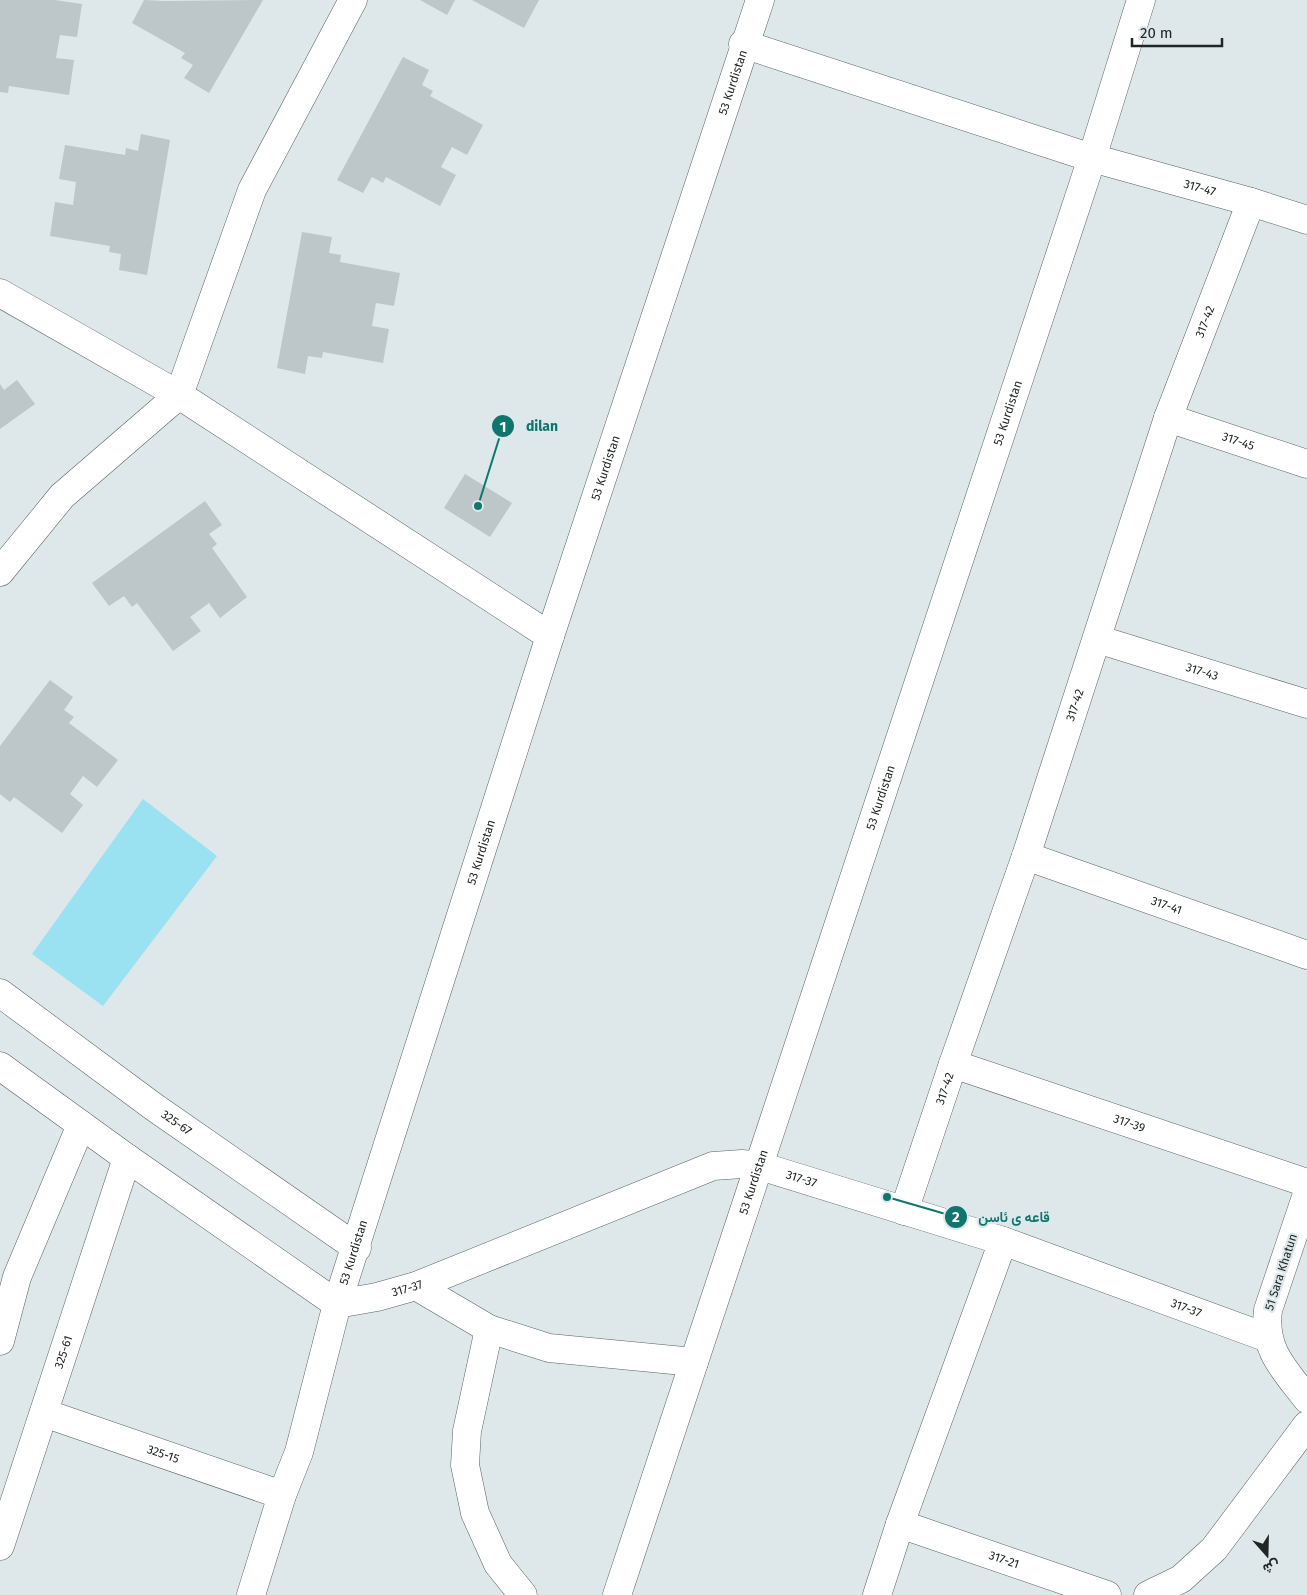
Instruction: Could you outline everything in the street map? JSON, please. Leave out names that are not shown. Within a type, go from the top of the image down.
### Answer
[{"type":"street","points":[[0,572],[62,496],[179,395],[252,190],[353,0]]},
{"type":"street","name":"53 Kurdistan","points":[[251,1595],[282,1495],[299,1452],[337,1304],[357,1248],[550,636],[759,0]]},
{"type":"street","name":"53 Kurdistan","points":[[617,1595],[1092,158],[1141,0]]},
{"type":"street","name":"317-47","points":[[743,44],[1092,158],[1251,202],[1307,220]]},
{"type":"street","name":"317-42","points":[[904,1211],[1026,856],[1168,418],[1251,202]]},
{"type":"street","points":[[0,294],[179,395],[550,636]]},
{"type":"street","name":"317-45","points":[[1168,418],[1307,464]]},
{"type":"street","name":"317-43","points":[[1096,639],[1307,704]]},
{"type":"street","name":"317-41","points":[[1026,856],[1307,955]]},
{"type":"street","name":"325-67","points":[[0,993],[154,1107],[357,1248]]},
{"type":"street","name":"317-39","points":[[953,1064],[1307,1183]]},
{"type":"street","points":[[0,1066],[127,1158],[337,1304]]},
{"type":"street","points":[[0,1340],[9,1272],[81,1125]]},
{"type":"street","name":"325-61","points":[[0,1546],[127,1158]]},
{"type":"street","name":"317-37","points":[[337,1304],[377,1297],[416,1286],[713,1166],[742,1164],[760,1166],[1003,1241],[1268,1338]]},
{"type":"street","name":"51 Sara Khatun","points":[[1307,1194],[1268,1310],[1268,1338],[1277,1360],[1307,1399]]},
{"type":"street","points":[[878,1595],[900,1524],[1003,1241]]},
{"type":"street","points":[[416,1286],[490,1329],[550,1348],[694,1362]]},
{"type":"street","points":[[490,1329],[467,1431],[465,1465],[475,1512],[498,1564],[523,1595]]},
{"type":"street","name":"325-15","points":[[44,1413],[282,1495]]},
{"type":"street","points":[[1148,1595],[1181,1579],[1214,1549],[1307,1425]]},
{"type":"street","name":"317-21","points":[[900,1524],[1107,1595]]},
{"type":"shaded area","points":[[143,799],[217,856],[103,1006],[32,954]]},
{"type":"building","points":[[0,0],[55,0],[82,4],[77,37],[60,35],[56,58],[74,60],[69,95],[9,86],[8,93],[0,92]]},
{"type":"building","points":[[144,0],[263,0],[209,93],[184,78],[193,65],[181,58],[185,53],[132,23]]},
{"type":"building","points":[[420,0],[455,0],[447,15]]},
{"type":"building","points":[[472,0],[539,0],[524,28]]},
{"type":"building","points":[[403,57],[429,70],[422,85],[433,91],[430,96],[483,125],[467,155],[452,147],[441,167],[456,175],[440,206],[386,177],[383,183],[372,177],[363,193],[337,180]]},
{"type":"building","points":[[141,134],[170,140],[147,275],[119,270],[121,254],[109,252],[110,246],[50,236],[55,202],[73,205],[76,182],[59,179],[65,145],[125,155],[126,148],[138,151]]},
{"type":"building","points":[[302,232],[332,237],[329,253],[341,255],[340,262],[400,273],[394,306],[376,303],[372,326],[389,329],[383,363],[323,352],[322,358],[308,356],[305,374],[277,368]]},
{"type":"building","points":[[17,380],[35,404],[0,429],[0,384],[4,390]]},
{"type":"building","points":[[465,474],[512,503],[490,537],[444,508]]},
{"type":"building","points":[[205,501],[222,525],[209,534],[217,544],[212,548],[247,597],[220,618],[209,603],[190,617],[201,631],[173,651],[137,603],[132,607],[124,596],[109,606],[92,583]]},
{"type":"building","points":[[50,680],[73,697],[64,710],[74,717],[69,723],[118,760],[97,787],[83,776],[70,794],[83,805],[62,833],[14,797],[10,802],[0,794],[0,746]]},
{"type":"place","name":"dilan","points":[[478,506]]},
{"type":"place","name":"قاعه ى ئاسن","points":[[887,1197]]}]
